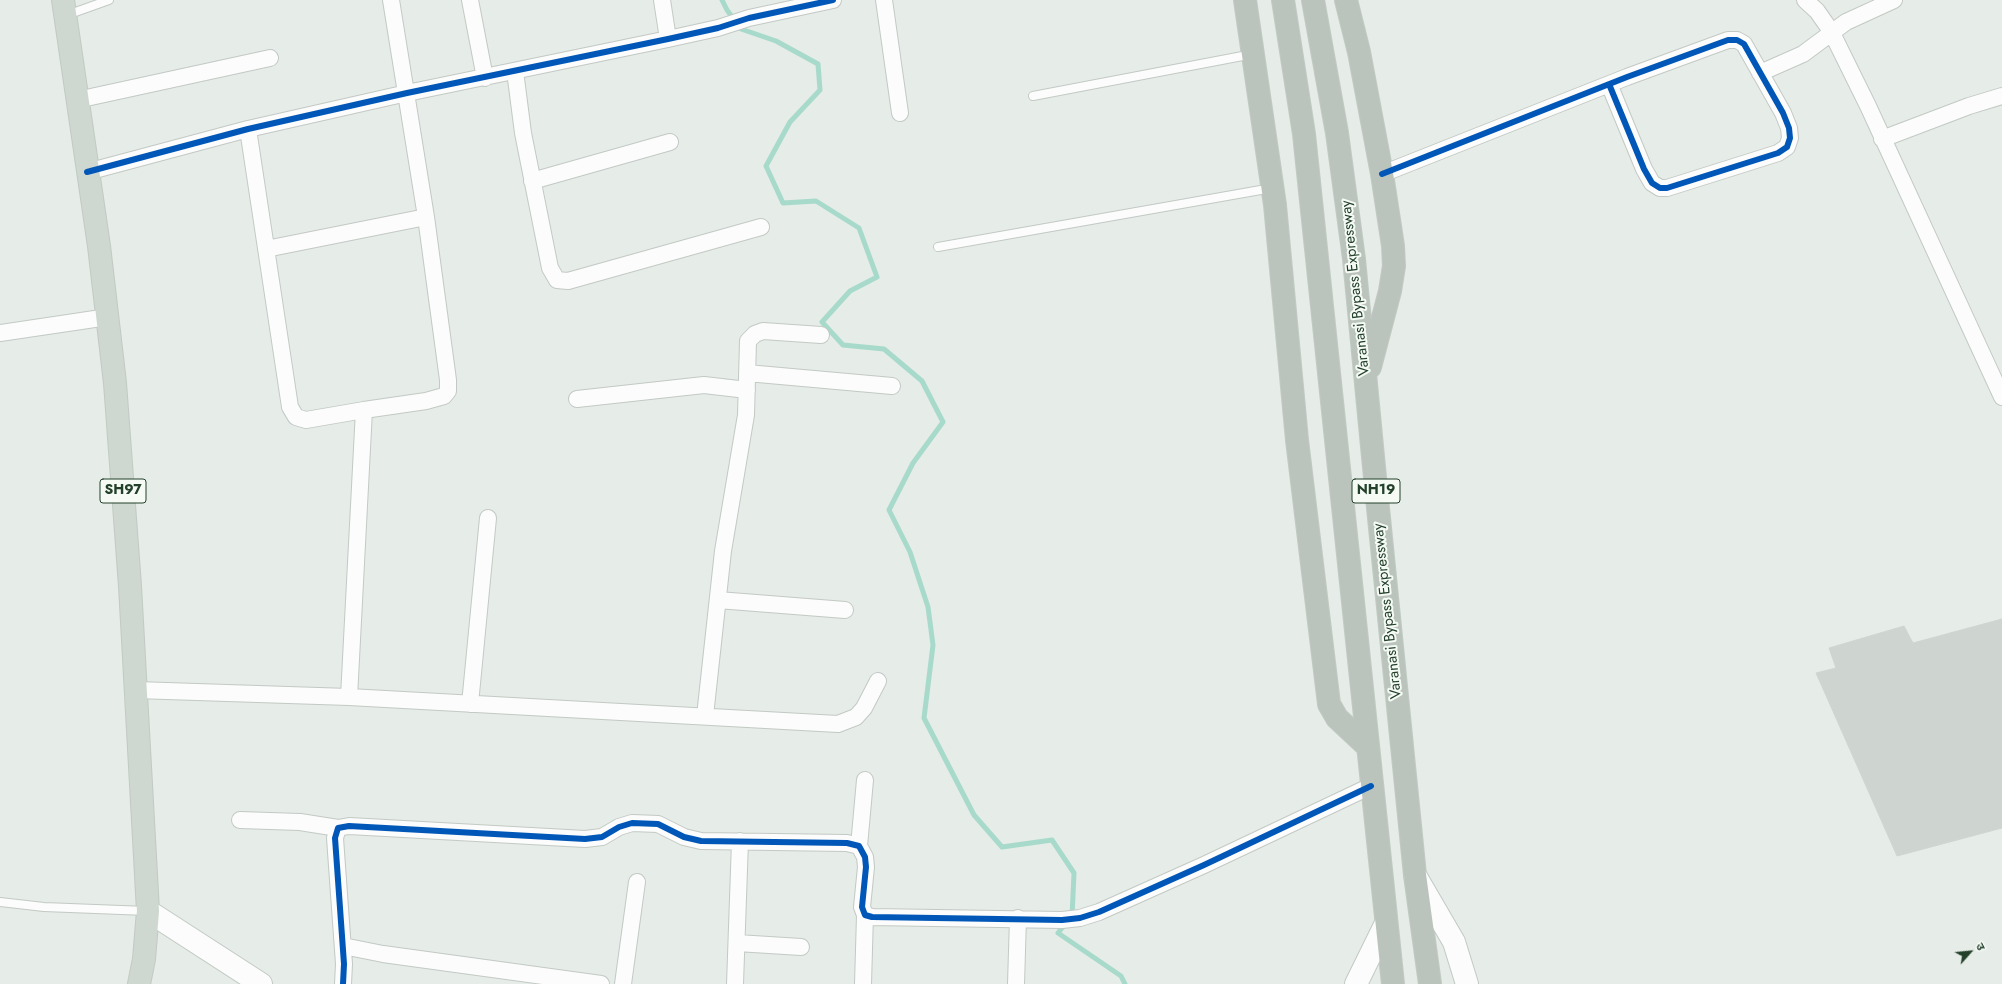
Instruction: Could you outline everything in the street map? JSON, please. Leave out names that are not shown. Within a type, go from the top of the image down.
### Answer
[{"type":"highway","points":[[1245,0],[1273,188],[1297,440],[1329,704],[1337,718],[1367,746]]},
{"type":"highway","name":"NH19","points":[[1283,0],[1304,134],[1371,786],[1393,984]]},
{"type":"highway","name":"Varanasi Bypass Expressway","points":[[1313,0],[1337,133],[1354,259],[1415,875],[1430,984]]},
{"type":"highway","points":[[1346,0],[1359,52],[1382,174],[1393,246],[1394,266],[1390,291],[1366,383]]},
{"type":"main road","name":"SH97","points":[[64,8],[108,317],[115,382],[136,690],[141,808],[148,911],[144,959],[140,984]]},
{"type":"street","points":[[248,130],[290,407],[296,417],[306,420],[426,401],[444,396],[448,391],[448,380],[426,217],[391,0]]},
{"type":"street","points":[[470,0],[484,78]]},
{"type":"street","points":[[662,0],[668,39]]},
{"type":"street","points":[[87,172],[248,130],[407,93],[668,39],[718,28],[749,18],[831,0]]},
{"type":"street","points":[[884,0],[900,113]]},
{"type":"street","points":[[1805,0],[1817,12],[1831,32],[1868,106],[2002,397]]},
{"type":"street","points":[[1760,73],[1803,54],[1846,22],[1894,0]]},
{"type":"street","points":[[1382,174],[1609,84],[1728,40],[1737,40],[1744,44],[1789,128],[1790,138],[1787,147],[1778,153],[1667,188],[1660,188],[1652,183],[1644,168],[1609,84]]},
{"type":"street","points":[[77,100],[270,58]]},
{"type":"street","points":[[516,71],[522,133],[550,268],[557,280],[568,281],[761,227]]},
{"type":"street","points":[[1882,139],[1969,106],[2002,96]]},
{"type":"street","points":[[532,181],[670,142]]},
{"type":"street","points":[[266,249],[426,217]]},
{"type":"street","points":[[0,333],[108,317]]},
{"type":"street","points":[[705,716],[723,551],[746,415],[748,340],[754,334],[763,331],[821,334]]},
{"type":"street","points":[[747,373],[892,386]]},
{"type":"street","points":[[578,399],[704,386],[747,390]]},
{"type":"street","points":[[349,697],[364,410]]},
{"type":"street","points":[[470,704],[488,518]]},
{"type":"street","points":[[718,600],[845,610]]},
{"type":"street","points":[[136,690],[349,697],[838,724],[856,717],[864,708],[878,681]]},
{"type":"street","points":[[863,984],[865,915],[862,907],[862,898],[866,867],[865,857],[859,846],[865,780]]},
{"type":"street","points":[[865,915],[872,918],[1018,918],[1062,920],[1080,918],[1099,912],[1204,865],[1371,786]]},
{"type":"street","points":[[240,820],[300,822],[338,828],[349,826],[585,840],[602,837],[619,827],[632,823],[658,824],[684,837],[702,841],[847,843],[859,846]]},
{"type":"street","points":[[338,828],[335,838],[343,946],[343,984]]},
{"type":"street","points":[[735,984],[740,841]]},
{"type":"street","points":[[1415,875],[1454,942],[1467,984]]},
{"type":"street","points":[[623,984],[637,882]]},
{"type":"street","points":[[148,911],[261,984]]},
{"type":"street","points":[[1016,984],[1018,918]]},
{"type":"street","points":[[1356,984],[1386,923]]},
{"type":"street","points":[[736,943],[801,946]]},
{"type":"street","points":[[343,946],[534,979],[601,984]]},
{"type":"lane","points":[[64,8],[109,0]]},
{"type":"lane","points":[[1033,96],[1253,54]]},
{"type":"lane","points":[[938,247],[1273,188]]},
{"type":"lane","points":[[0,902],[44,907],[148,911]]},
{"type":"building","points":[[2002,619],[2002,828],[1897,856],[1816,673],[1836,668],[1829,648],[1904,626],[1913,643]]},
{"type":"waterway","points":[[722,0],[727,10],[741,29],[776,41],[818,64],[820,90],[790,122],[766,166],[783,203],[816,201],[859,228],[877,277],[850,291],[822,322],[843,345],[884,349],[922,381],[943,422],[913,463],[889,510],[910,552],[928,607],[933,645],[924,718],[974,815],[1002,847],[1052,840],[1074,873],[1072,917]]},
{"type":"waterway","points":[[1065,924],[1058,933],[1121,976],[1125,984]]},
{"type":"cycle path","points":[[87,172],[248,129],[407,93],[718,28],[749,18],[833,0]]},
{"type":"cycle path","points":[[1382,174],[1627,77],[1728,40],[1737,40],[1744,44],[1783,113],[1789,128],[1790,138],[1787,147],[1778,153],[1667,188],[1660,188],[1652,183],[1644,169],[1609,84]]},
{"type":"cycle path","points":[[343,984],[344,964],[335,838],[338,828],[349,826],[585,839],[602,837],[619,827],[632,823],[658,824],[684,837],[701,841],[847,843],[859,846],[865,857],[866,867],[862,907],[865,915],[872,917],[1062,920],[1080,918],[1099,912],[1204,865],[1371,786]]}]
